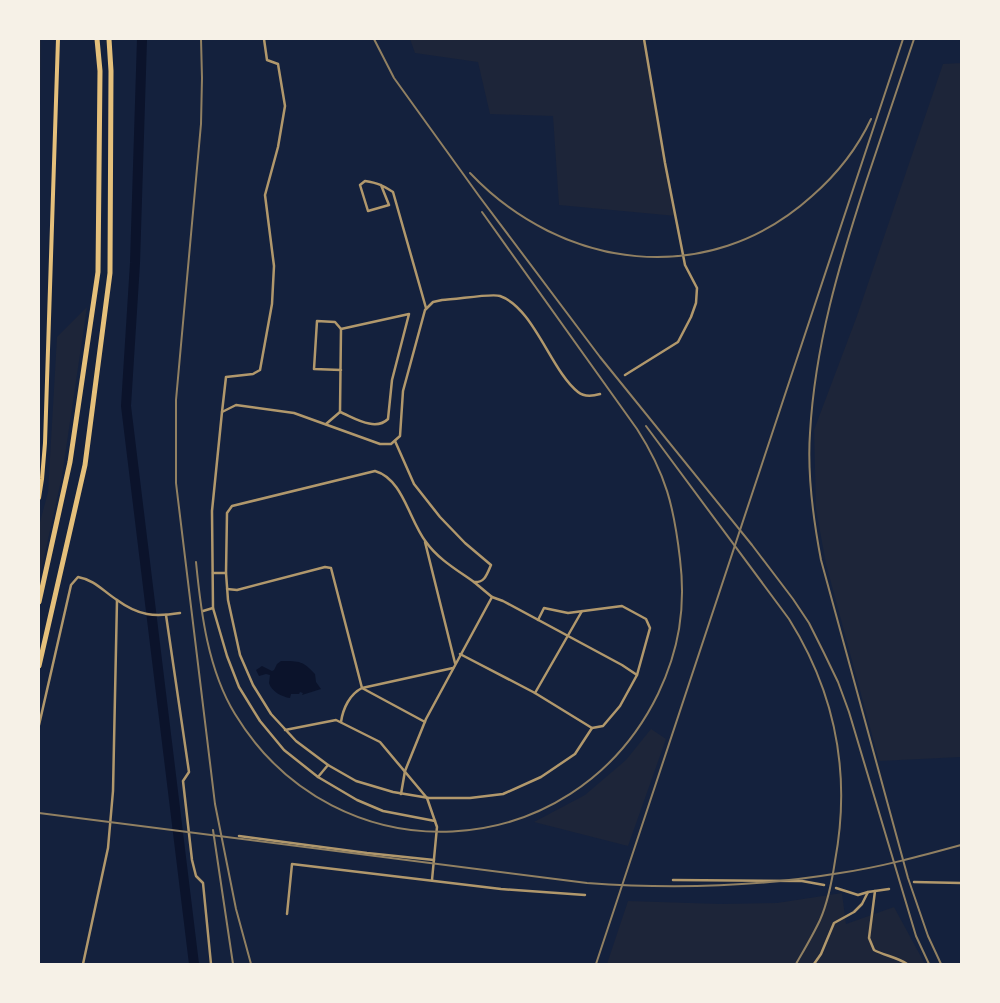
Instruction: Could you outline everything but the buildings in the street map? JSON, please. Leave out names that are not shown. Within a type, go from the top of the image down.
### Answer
[{"type":"highway","points":[[39,602],[70,462],[98,272],[100,71],[97,39]]},
{"type":"highway","points":[[39,666],[85,464],[110,273],[111,71],[109,39]]},
{"type":"main road","points":[[39,498],[45,443],[58,39]]},
{"type":"street","points":[[264,39],[267,60],[278,64],[285,106],[278,147],[265,195],[274,266],[272,304],[260,370],[252,374],[226,377],[212,510],[213,608],[227,656],[239,687],[254,713],[284,750],[318,777],[357,800],[382,810],[435,821]]},
{"type":"street","points":[[625,376],[678,342],[696,303],[697,288],[685,265],[644,39]]},
{"type":"street","points":[[381,185],[389,205],[368,211],[360,185],[365,181],[381,185],[393,192],[426,308]]},
{"type":"street","points":[[222,412],[236,405],[294,413],[380,444],[391,444],[400,436],[403,391],[426,308],[433,302],[442,300],[499,296],[517,307],[578,392],[587,396],[600,394]]},
{"type":"street","points":[[340,412],[368,423],[378,424],[388,419],[392,380],[409,314],[341,329]]},
{"type":"street","points":[[326,424],[340,412],[341,329],[335,322],[317,322],[314,369],[340,370]]},
{"type":"street","points":[[395,441],[414,484],[440,517],[465,543],[491,565],[484,580],[474,582]]},
{"type":"street","points":[[454,666],[425,541],[393,481],[384,473],[375,471],[232,506],[227,513],[227,589],[240,655],[271,714],[296,741],[328,765],[356,781],[401,794],[427,798],[470,798],[503,794],[541,777],[575,754],[592,728]]},
{"type":"street","points":[[425,541],[440,557],[492,597],[503,600],[637,675]]},
{"type":"street","points":[[227,589],[237,590],[325,566],[332,568],[362,688],[424,722]]},
{"type":"street","points":[[213,573],[226,574]]},
{"type":"street","points":[[39,725],[71,585],[78,576],[87,578],[99,585],[117,600],[142,614],[166,615],[180,613]]},
{"type":"street","points":[[401,794],[405,771],[424,722],[492,597]]},
{"type":"street","points":[[83,964],[108,848],[113,791],[117,600]]},
{"type":"street","points":[[460,654],[535,693],[592,728],[603,726],[620,706],[637,675],[650,628],[646,619],[622,606],[568,612],[544,608],[538,621]]},
{"type":"street","points":[[202,611],[213,608]]},
{"type":"street","points":[[535,693],[582,611]]},
{"type":"street","points":[[166,615],[189,772],[183,780],[192,860],[196,876],[203,883],[212,964]]},
{"type":"street","points":[[341,722],[342,714],[353,692],[362,688],[454,666]]},
{"type":"street","points":[[285,730],[336,720],[380,742],[427,798],[436,827],[432,880]]},
{"type":"street","points":[[318,777],[328,765]]},
{"type":"street","points":[[239,836],[434,860]]},
{"type":"street","points":[[287,914],[292,864],[500,889],[585,895]]},
{"type":"street","points":[[673,880],[802,881],[824,885]]},
{"type":"street","points":[[914,882],[961,883]]},
{"type":"street","points":[[836,888],[858,895],[889,890]]},
{"type":"street","points":[[875,891],[869,938],[874,950],[884,956],[904,961],[907,964]]},
{"type":"street","points":[[814,964],[821,954],[834,923],[854,912],[862,904],[868,892]]},
{"type":"shaded area","points":[[39,39],[41,39],[39,174]]},
{"type":"shaded area","points":[[410,39],[645,39],[676,216],[559,205],[553,116],[490,114],[478,62],[415,53]]},
{"type":"shaded area","points":[[961,63],[961,757],[879,761],[826,564],[816,509],[814,430],[857,316],[943,64]]},
{"type":"shaded area","points":[[87,307],[62,476],[39,580],[39,526],[48,492],[57,337]]},
{"type":"shaded area","points":[[281,661],[297,662],[307,666],[315,674],[316,682],[321,689],[302,695],[303,693],[300,692],[299,694],[291,694],[290,698],[277,693],[270,686],[270,675],[259,676],[256,670],[262,666],[272,671]]},
{"type":"shaded area","points":[[651,729],[666,739],[628,846],[534,822],[585,795],[626,760]]},
{"type":"shaded area","points":[[842,893],[846,924],[894,907],[925,964],[607,964],[628,901],[720,904],[777,903]]},
{"type":"waterway","points":[[142,39],[135,263],[126,406],[194,964]]},
{"type":"railway","points":[[201,39],[201,124],[176,400],[176,483],[215,804],[236,909],[251,964]]},
{"type":"railway","points":[[374,39],[394,78],[479,196],[600,357],[752,545],[809,623],[838,682],[849,712],[916,936],[929,964]]},
{"type":"railway","points":[[596,964],[903,39]]},
{"type":"railway","points":[[914,39],[856,213],[830,306],[817,368],[810,433],[809,465],[813,512],[821,560],[908,878],[928,936],[941,964]]},
{"type":"railway","points":[[470,173],[507,206],[548,231],[591,248],[636,256],[682,256],[728,246],[771,226],[812,196],[829,179],[853,151],[871,119]]},
{"type":"railway","points":[[196,562],[207,641],[218,679],[235,714],[279,768],[332,805],[391,826],[452,831],[513,821],[570,794],[620,752],[658,694],[676,645],[681,612],[682,577],[678,540],[667,491],[655,461],[637,429],[482,212]]},
{"type":"railway","points":[[646,426],[789,619],[805,647],[818,676],[828,706],[836,736],[840,766],[840,829],[833,876],[823,913],[796,964]]},
{"type":"railway","points":[[39,813],[587,883],[619,885],[714,886],[808,878],[855,871],[961,845]]},
{"type":"railway","points":[[213,830],[233,964]]}]
